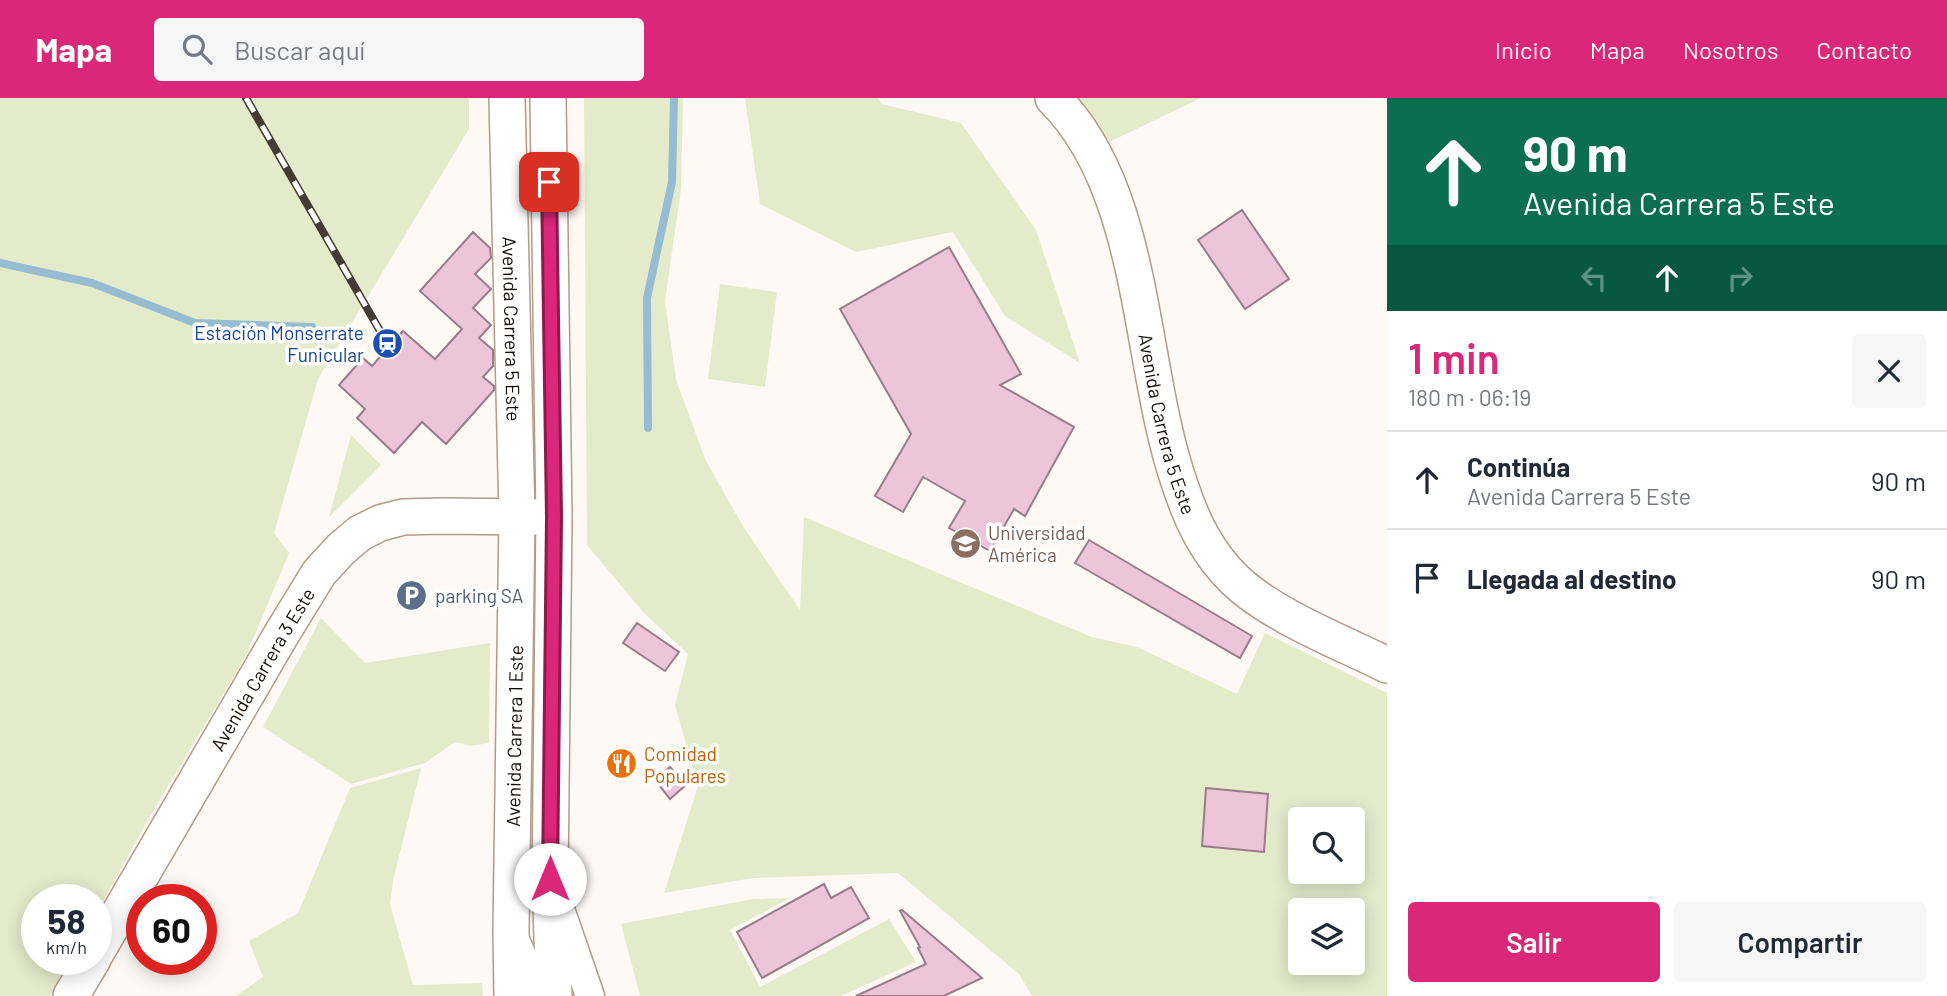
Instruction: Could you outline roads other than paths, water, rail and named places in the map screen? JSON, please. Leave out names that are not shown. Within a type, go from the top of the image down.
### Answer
[{"type":"main road","name":"Avenida Carrera 5 Este","points":[[507,98],[517,517]]},
{"type":"main road","name":"Avenida Carrera 5 Este","points":[[548,98],[554,517]]},
{"type":"main road","name":"Avenida Carrera 5 Este","points":[[1053,98],[1065,110],[1098,160],[1114,201],[1127,246],[1163,433],[1187,506],[1205,544],[1223,568],[1252,594],[1289,616],[1387,665]]},
{"type":"main road","name":"Avenida Carrera 3 Este","points":[[112,925],[281,635],[320,573],[341,549],[360,533],[380,523],[403,517],[554,517]]},
{"type":"main road","name":"Avenida Carrera 1 Este","points":[[512,996],[517,517]]},
{"type":"main road","name":"Avenida Carrera 1 Este","points":[[554,517],[550,879],[554,996]]},
{"type":"main road","points":[[71,996],[83,975]]},
{"type":"street","points":[[550,879],[590,996]]},
{"type":"street","points":[[511,931],[540,996]]},
{"type":"waterway","points":[[648,428],[647,298],[672,182],[674,98]]},
{"type":"waterway","points":[[0,263],[92,283],[195,323],[312,327]]},
{"type":"railway","points":[[246,98],[387,343]]},
{"type":"place","name":"Estación Monserrate Funicular","points":[[387,343]]},
{"type":"place","name":"Universidad América","points":[[965,543]]},
{"type":"place","name":"parking SA","points":[[412,595]]},
{"type":"place","name":"Comidad Populares","points":[[621,764]]}]
